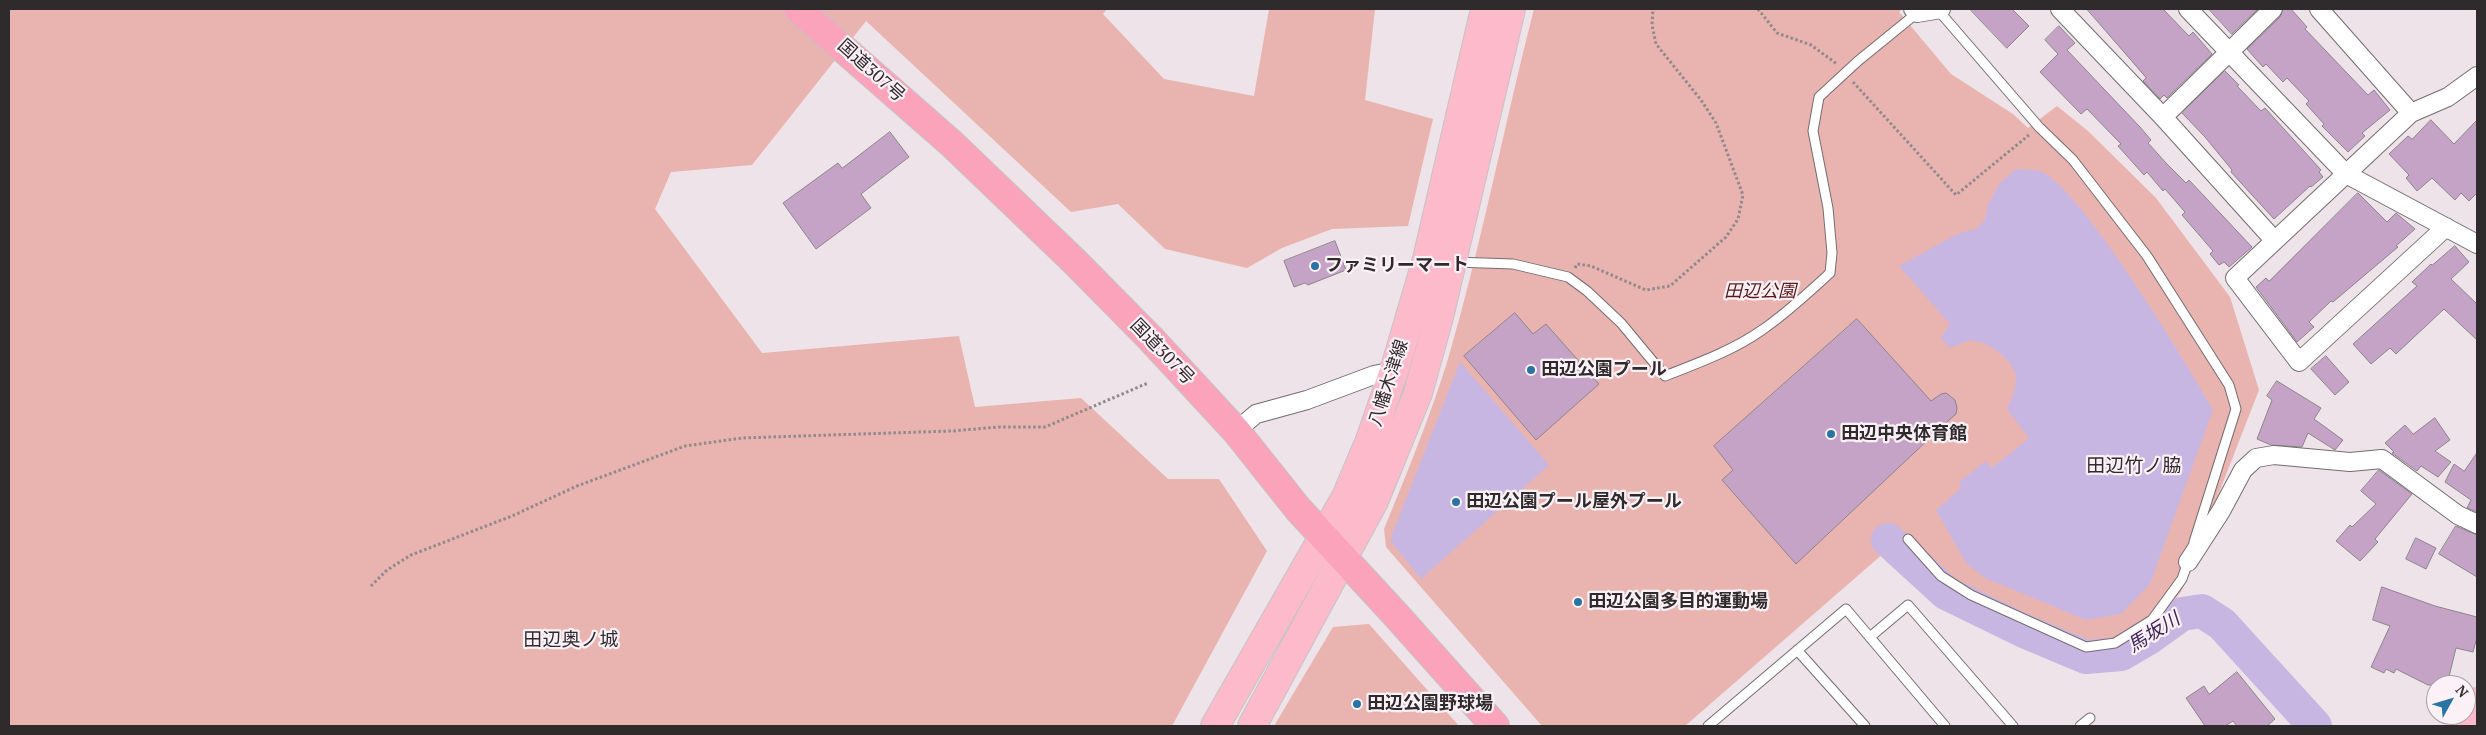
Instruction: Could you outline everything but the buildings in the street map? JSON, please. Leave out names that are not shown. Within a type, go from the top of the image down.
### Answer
[{"type":"highway","name":"国道307号","points":[[798,9],[952,144],[1151,339],[1236,431],[1298,510],[1345,558],[1495,726]]},
{"type":"main road","name":"八幡木津線","points":[[1215,726],[1346,496],[1370,440],[1394,372],[1427,259],[1485,9]]},
{"type":"main road","name":"八幡木津線","points":[[1252,726],[1345,558],[1378,492],[1418,393],[1511,9]]},
{"type":"main road","points":[[2471,726],[2477,702]]},
{"type":"street","points":[[2060,9],[2163,117],[2274,240]]},
{"type":"street","points":[[2188,9],[2346,174],[2477,244]]},
{"type":"street","points":[[2163,117],[2273,9]]},
{"type":"street","points":[[2319,9],[2411,113]]},
{"type":"street","points":[[1915,11],[1940,10]]},
{"type":"street","points":[[2446,227],[2299,362],[2235,278],[2411,113],[2448,98],[2477,76]]},
{"type":"street","points":[[1236,431],[1256,414],[1307,400],[1374,375],[1394,372]]},
{"type":"street","points":[[2188,562],[2221,510],[2242,470],[2256,458],[2274,455],[2350,462],[2382,459],[2458,515],[2477,524]]},
{"type":"lane","points":[[1908,539],[1941,576],[1971,595],[2086,647],[2115,643],[2152,620],[2182,579],[2236,409],[2229,385],[2147,256],[2073,160],[2039,127],[1940,10]]},
{"type":"lane","points":[[1451,262],[1513,264],[1568,277],[1587,291],[1621,323],[1665,376],[1702,362],[1760,331],[1787,312],[1830,273],[1832,253],[1828,208],[1813,131],[1819,97],[1915,11]]},
{"type":"lane","points":[[1870,638],[1908,605],[2013,726]]},
{"type":"lane","points":[[1708,726],[1846,609],[1945,726]]},
{"type":"lane","points":[[1797,650],[1865,726]]},
{"type":"lane","points":[[2080,726],[2090,718]]},
{"type":"path","points":[[1568,277],[1577,264],[1591,266],[1646,290],[1670,286],[1726,237],[1738,219],[1743,195],[1716,123],[1701,100],[1656,44],[1652,25],[1653,9]]},
{"type":"path","points":[[1758,9],[1778,33],[1811,45],[1827,54],[1956,196],[2039,127]]},
{"type":"path","points":[[371,586],[387,570],[411,555],[512,516],[577,486],[685,446],[742,438],[952,431],[998,427],[1045,427],[1148,383]]},
{"type":"green space","points":[[9,9],[1107,9],[1103,14],[1164,79],[1254,96],[1269,9],[1375,9],[1365,100],[1433,119],[1408,226],[1332,229],[1282,248],[1247,268],[1165,249],[1118,204],[1071,212],[866,21],[752,165],[671,172],[655,209],[762,353],[959,336],[975,407],[1081,398],[1168,479],[1219,479],[1267,551],[1172,726],[9,726]]},
{"type":"green space","name":"田辺公園","points":[[1534,9],[1902,9],[1899,12],[1951,74],[2013,114],[2028,128],[2057,106],[2088,131],[2156,198],[2230,297],[2259,390],[2206,526],[2193,566],[2181,592],[2154,626],[2118,648],[2084,651],[1975,602],[1938,579],[1900,539],[1685,726],[1542,726],[1386,547],[1384,529],[1426,424],[1448,359],[1472,272]]},
{"type":"green space","points":[[1369,624],[1459,726],[1274,726],[1333,627]]},
{"type":"shaded area","points":[[2016,169],[2039,171],[2056,182],[2079,207],[2132,279],[2213,410],[2150,584],[2121,614],[2086,620],[1985,578],[1966,563],[1936,510],[1961,488],[1959,482],[1986,461],[1992,468],[2029,438],[2007,409],[2013,395],[2016,379],[2015,372],[2006,358],[1991,347],[1975,341],[1964,342],[1950,348],[1941,338],[1950,324],[1899,266],[1959,233],[1976,229],[1985,220],[1988,204],[2000,183]]},
{"type":"shaded area","name":"田辺公園プール屋外プール","points":[[1460,362],[1549,465],[1421,579],[1390,540]]},
{"type":"waterway","name":"馬坂川","points":[[1888,540],[1946,593],[2024,631],[2086,657],[2121,654],[2150,637],[2182,614],[2202,611],[2222,624],[2315,726]]},
{"type":"place","name":"ファミリーマート","points":[[1315,266]]},
{"type":"place","name":"田辺公園プール","points":[[1531,370]]},
{"type":"place","name":"田辺中央体育館","points":[[1831,434]]},
{"type":"place","name":"田辺公園プール屋外プール","points":[[1456,502]]},
{"type":"place","name":"田辺公園多目的運動場","points":[[1578,602]]},
{"type":"place","name":"田辺公園野球場","points":[[1357,704]]},
{"type":"district","name":"田辺竹ノ脇","points":[[2134,467]]},
{"type":"district","name":"田辺奥ノ城","points":[[571,641]]}]
